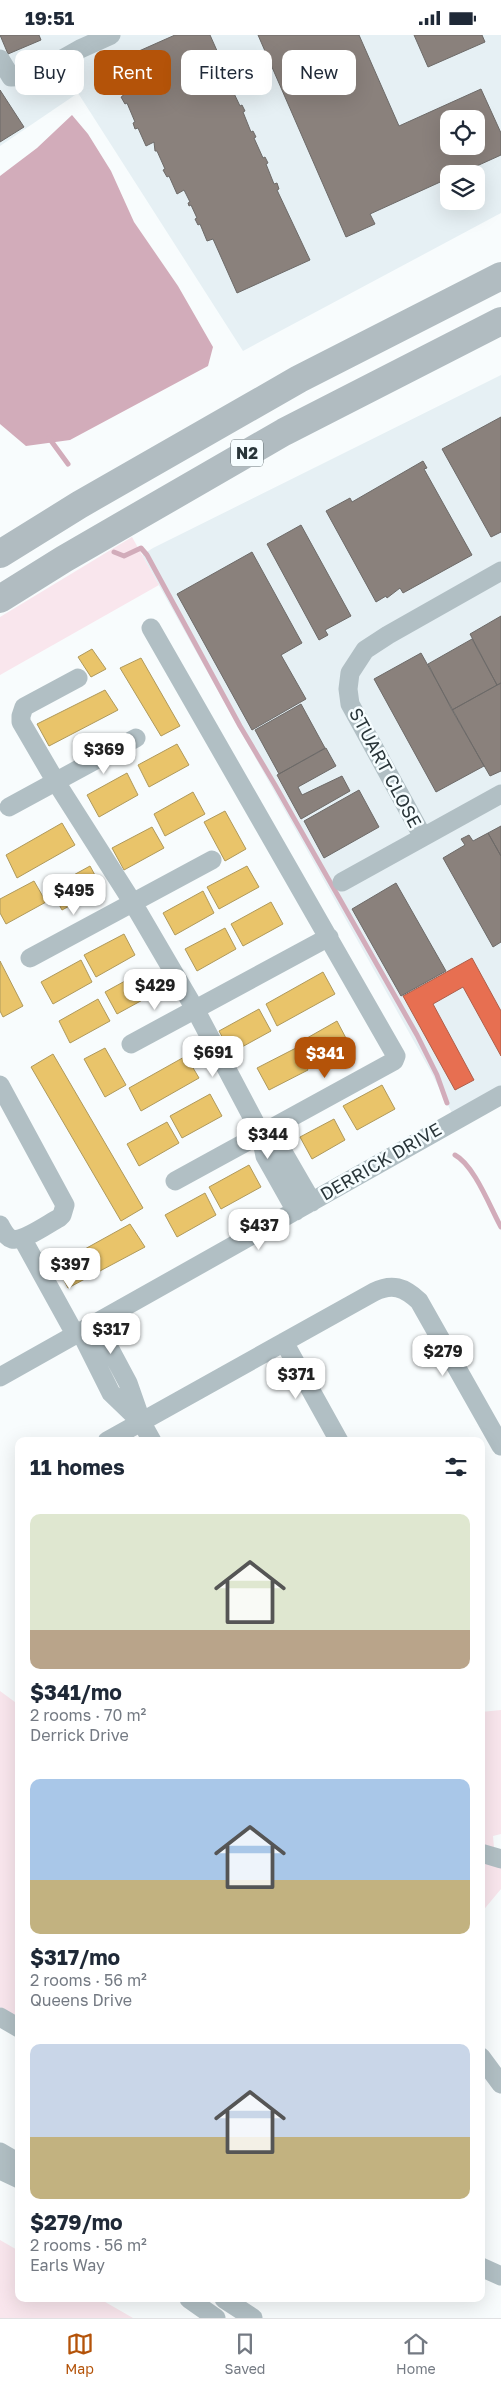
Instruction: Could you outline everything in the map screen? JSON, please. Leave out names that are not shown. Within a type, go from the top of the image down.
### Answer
[{"type":"highway","name":"N2","points":[[0,554],[79,505],[299,379],[501,276]]},
{"type":"highway","name":"N2","points":[[0,599],[64,559],[284,432],[501,321]]},
{"type":"street","points":[[0,59],[11,77],[32,76],[80,49],[111,35]]},
{"type":"street","name":"STUART CLOSE","points":[[423,837],[350,704],[348,689],[350,673],[357,659],[373,645],[501,571]]},
{"type":"street","points":[[151,628],[396,1054],[394,1061],[260,1132],[175,1181]]},
{"type":"street","points":[[78,678],[24,707],[21,722],[56,782],[133,903],[195,1009],[260,1132],[265,1156],[304,1206]]},
{"type":"street","points":[[8,807],[136,738]]},
{"type":"street","points":[[342,882],[501,794]]},
{"type":"street","points":[[30,958],[212,860]]},
{"type":"street","points":[[131,1044],[329,937]]},
{"type":"street","points":[[0,1085],[65,1205],[62,1215],[22,1238],[12,1239],[8,1237],[0,1225]]},
{"type":"street","name":"DERRICK DRIVE","points":[[0,1377],[501,1095]]},
{"type":"street","points":[[22,1238],[84,1330],[111,1393],[142,1423],[150,1437]]},
{"type":"street","points":[[115,1437],[382,1288],[400,1287],[409,1291],[425,1310],[501,1446]]},
{"type":"street","points":[[284,1342],[337,1437]]},
{"type":"street","points":[[485,1854],[501,1859]]},
{"type":"street","points":[[0,2017],[15,2026]]},
{"type":"street","points":[[485,2062],[501,2084]]},
{"type":"street","points":[[0,2152],[15,2161]]},
{"type":"street","points":[[0,2170],[15,2177]]},
{"type":"street","points":[[485,2269],[501,2276]]},
{"type":"street","points":[[193,2302],[216,2318]]},
{"type":"street","points":[[229,2302],[253,2318]]},
{"type":"shaded area","points":[[0,35],[501,35],[501,213],[243,351],[79,95],[84,95],[84,50],[15,50],[15,95],[75,95],[0,146]]},
{"type":"shaded area","points":[[72,115],[88,134],[111,171],[134,222],[178,286],[213,347],[208,366],[70,440],[26,446],[0,424],[0,176],[37,148]]},
{"type":"shaded area","points":[[501,375],[501,1094],[455,1119],[430,1070],[142,555]]},
{"type":"shaded area","points":[[132,537],[159,585],[0,675],[0,617]]},
{"type":"shaded area","points":[[0,1691],[15,1702],[15,2016],[0,2007]]},
{"type":"shaded area","points":[[501,1710],[501,1834],[493,1836],[494,1848],[485,1846],[485,1712]]},
{"type":"shaded area","points":[[485,1862],[501,1867],[501,1889],[485,1908]]},
{"type":"shaded area","points":[[0,2240],[15,2249],[15,2302],[105,2302],[133,2318],[0,2318]]},
{"type":"building: Homes","points":[[92,649],[106,669],[91,677],[78,657]]},
{"type":"building: Homes","points":[[141,658],[180,726],[161,736],[120,668]]},
{"type":"building: Homes","points":[[105,690],[118,710],[49,746],[37,724]]},
{"type":"building: Homes","points":[[177,744],[189,765],[149,787],[138,765]]},
{"type":"building: Homes","points":[[127,773],[138,795],[99,817],[87,795]]},
{"type":"building: Homes","points":[[193,792],[205,814],[165,836],[154,814]]},
{"type":"building: Homes","points":[[225,811],[246,849],[225,861],[204,822]]},
{"type":"building: Homes","points":[[62,823],[75,845],[17,878],[6,855]]},
{"type":"building: Homes","points":[[152,827],[164,848],[124,870],[112,848]]},
{"type":"building: Homes","points":[[90,866],[102,888],[62,910],[50,888]]},
{"type":"building: Homes","points":[[247,866],[259,887],[219,909],[207,887]]},
{"type":"building: Homes","points":[[34,881],[46,902],[6,924],[0,913],[0,899]]},
{"type":"building: Homes","points":[[203,891],[214,913],[175,935],[163,913]]},
{"type":"building: Homes","points":[[271,902],[283,924],[243,946],[231,924]]},
{"type":"building: Homes","points":[[225,928],[236,949],[197,971],[185,949]]},
{"type":"building: Homes","points":[[124,934],[135,955],[96,977],[84,955]]},
{"type":"building: Homes","points":[[81,960],[92,982],[53,1004],[41,982]]},
{"type":"building: Homes","points":[[0,961],[23,1006],[3,1017],[0,1011]]},
{"type":"building: Homes","points":[[145,970],[157,992],[117,1014],[105,992]]},
{"type":"building: Homes","points":[[323,972],[335,994],[277,1026],[266,1004]]},
{"type":"building: Homes","points":[[98,999],[110,1021],[70,1043],[59,1021]]},
{"type":"building: Homes","points":[[259,1009],[271,1031],[231,1053],[219,1031]]},
{"type":"building: Homes","points":[[337,1021],[348,1042],[312,1062],[300,1042]]},
{"type":"building: Homes","points":[[105,1048],[126,1085],[105,1097],[84,1059]]},
{"type":"building: Homes","points":[[296,1048],[308,1070],[269,1090],[257,1068]]},
{"type":"building: Homes","points":[[53,1054],[143,1208],[121,1221],[31,1067]]},
{"type":"building: Homes","points":[[186,1056],[199,1078],[141,1111],[129,1088]]},
{"type":"building: Homes","points":[[382,1085],[395,1109],[357,1130],[343,1106]]},
{"type":"building: Homes","points":[[210,1094],[222,1116],[182,1138],[170,1116]]},
{"type":"building: Homes","points":[[334,1119],[345,1140],[312,1159],[300,1137]]},
{"type":"building: Homes","points":[[167,1122],[179,1143],[139,1166],[127,1144]]},
{"type":"building: Homes","points":[[249,1165],[261,1187],[221,1209],[209,1187]]},
{"type":"building: Homes","points":[[205,1193],[216,1215],[177,1237],[165,1215]]},
{"type":"building: Homes","points":[[130,1224],[145,1247],[68,1288],[56,1265]]},
{"type":"building: Shops","points":[[472,958],[501,1011],[501,1056],[463,987],[433,1004],[474,1080],[455,1090],[403,996]]},
{"type":"building: Industry","points":[[0,35],[39,35],[41,40],[8,54]]},
{"type":"building: Industry","points":[[175,35],[210,35],[217,50],[181,50],[181,95],[235,95],[240,106],[242,105],[245,111],[243,112],[251,132],[253,131],[263,158],[265,157],[268,163],[266,164],[274,184],[277,183],[279,189],[277,190],[310,260],[237,293],[213,239],[207,241],[200,224],[198,225],[195,219],[197,218],[191,205],[189,206],[188,203],[190,202],[184,190],[177,194],[169,176],[167,177],[163,170],[165,169],[157,151],[155,151],[154,142],[146,146],[138,128],[135,129],[133,123],[135,122],[127,103],[125,104],[121,97],[123,95],[171,95],[171,50],[141,50]]},
{"type":"building: Industry","points":[[258,35],[359,35],[399,126],[481,89],[501,133],[501,155],[479,165],[440,165],[440,182],[370,214],[375,224],[346,237],[284,95],[356,95],[356,50],[282,50],[282,90],[272,67],[272,50],[265,50]]},
{"type":"building: Industry","points":[[414,35],[482,35],[485,42],[428,67]]},
{"type":"building: Industry","points":[[0,90],[24,127],[0,142]]},
{"type":"building: Industry","points":[[501,417],[501,532],[491,537],[442,449]]},
{"type":"building: Industry","points":[[423,461],[427,468],[424,469],[472,555],[403,593],[400,588],[387,598],[386,596],[376,602],[326,511],[350,498],[352,502]]},
{"type":"building: Industry","points":[[301,525],[351,616],[325,630],[328,635],[319,640],[267,544]]},
{"type":"building: Industry","points":[[252,552],[302,643],[281,655],[306,699],[252,730],[177,594]]},
{"type":"building: Industry","points":[[501,616],[501,683],[497,685],[470,634]]},
{"type":"building: Industry","points":[[472,639],[497,685],[452,710],[428,664]]},
{"type":"building: Industry","points":[[421,653],[484,766],[436,792],[374,679]]},
{"type":"building: Industry","points":[[501,683],[501,771],[490,776],[452,710]]},
{"type":"building: Industry","points":[[301,704],[325,748],[279,774],[255,730]]},
{"type":"building: Industry","points":[[326,748],[336,766],[298,787],[302,795],[342,776],[350,791],[301,819],[277,775]]},
{"type":"building: Industry","points":[[359,790],[379,827],[324,858],[304,821]]},
{"type":"building: Industry","points":[[501,826],[501,856],[488,833]]},
{"type":"building: Industry","points":[[488,833],[501,856],[501,942],[493,947],[443,858],[465,845],[461,839],[469,835],[473,841]]},
{"type":"building: Industry","points":[[396,883],[446,971],[401,996],[352,909]]},
{"type":"waterway","points":[[49,438],[68,464]]},
{"type":"waterway","points":[[114,552],[124,556],[141,548],[147,555],[240,726],[417,1035],[437,1075],[447,1103]]},
{"type":"waterway","points":[[455,1155],[462,1160],[475,1177],[501,1227]]}]
